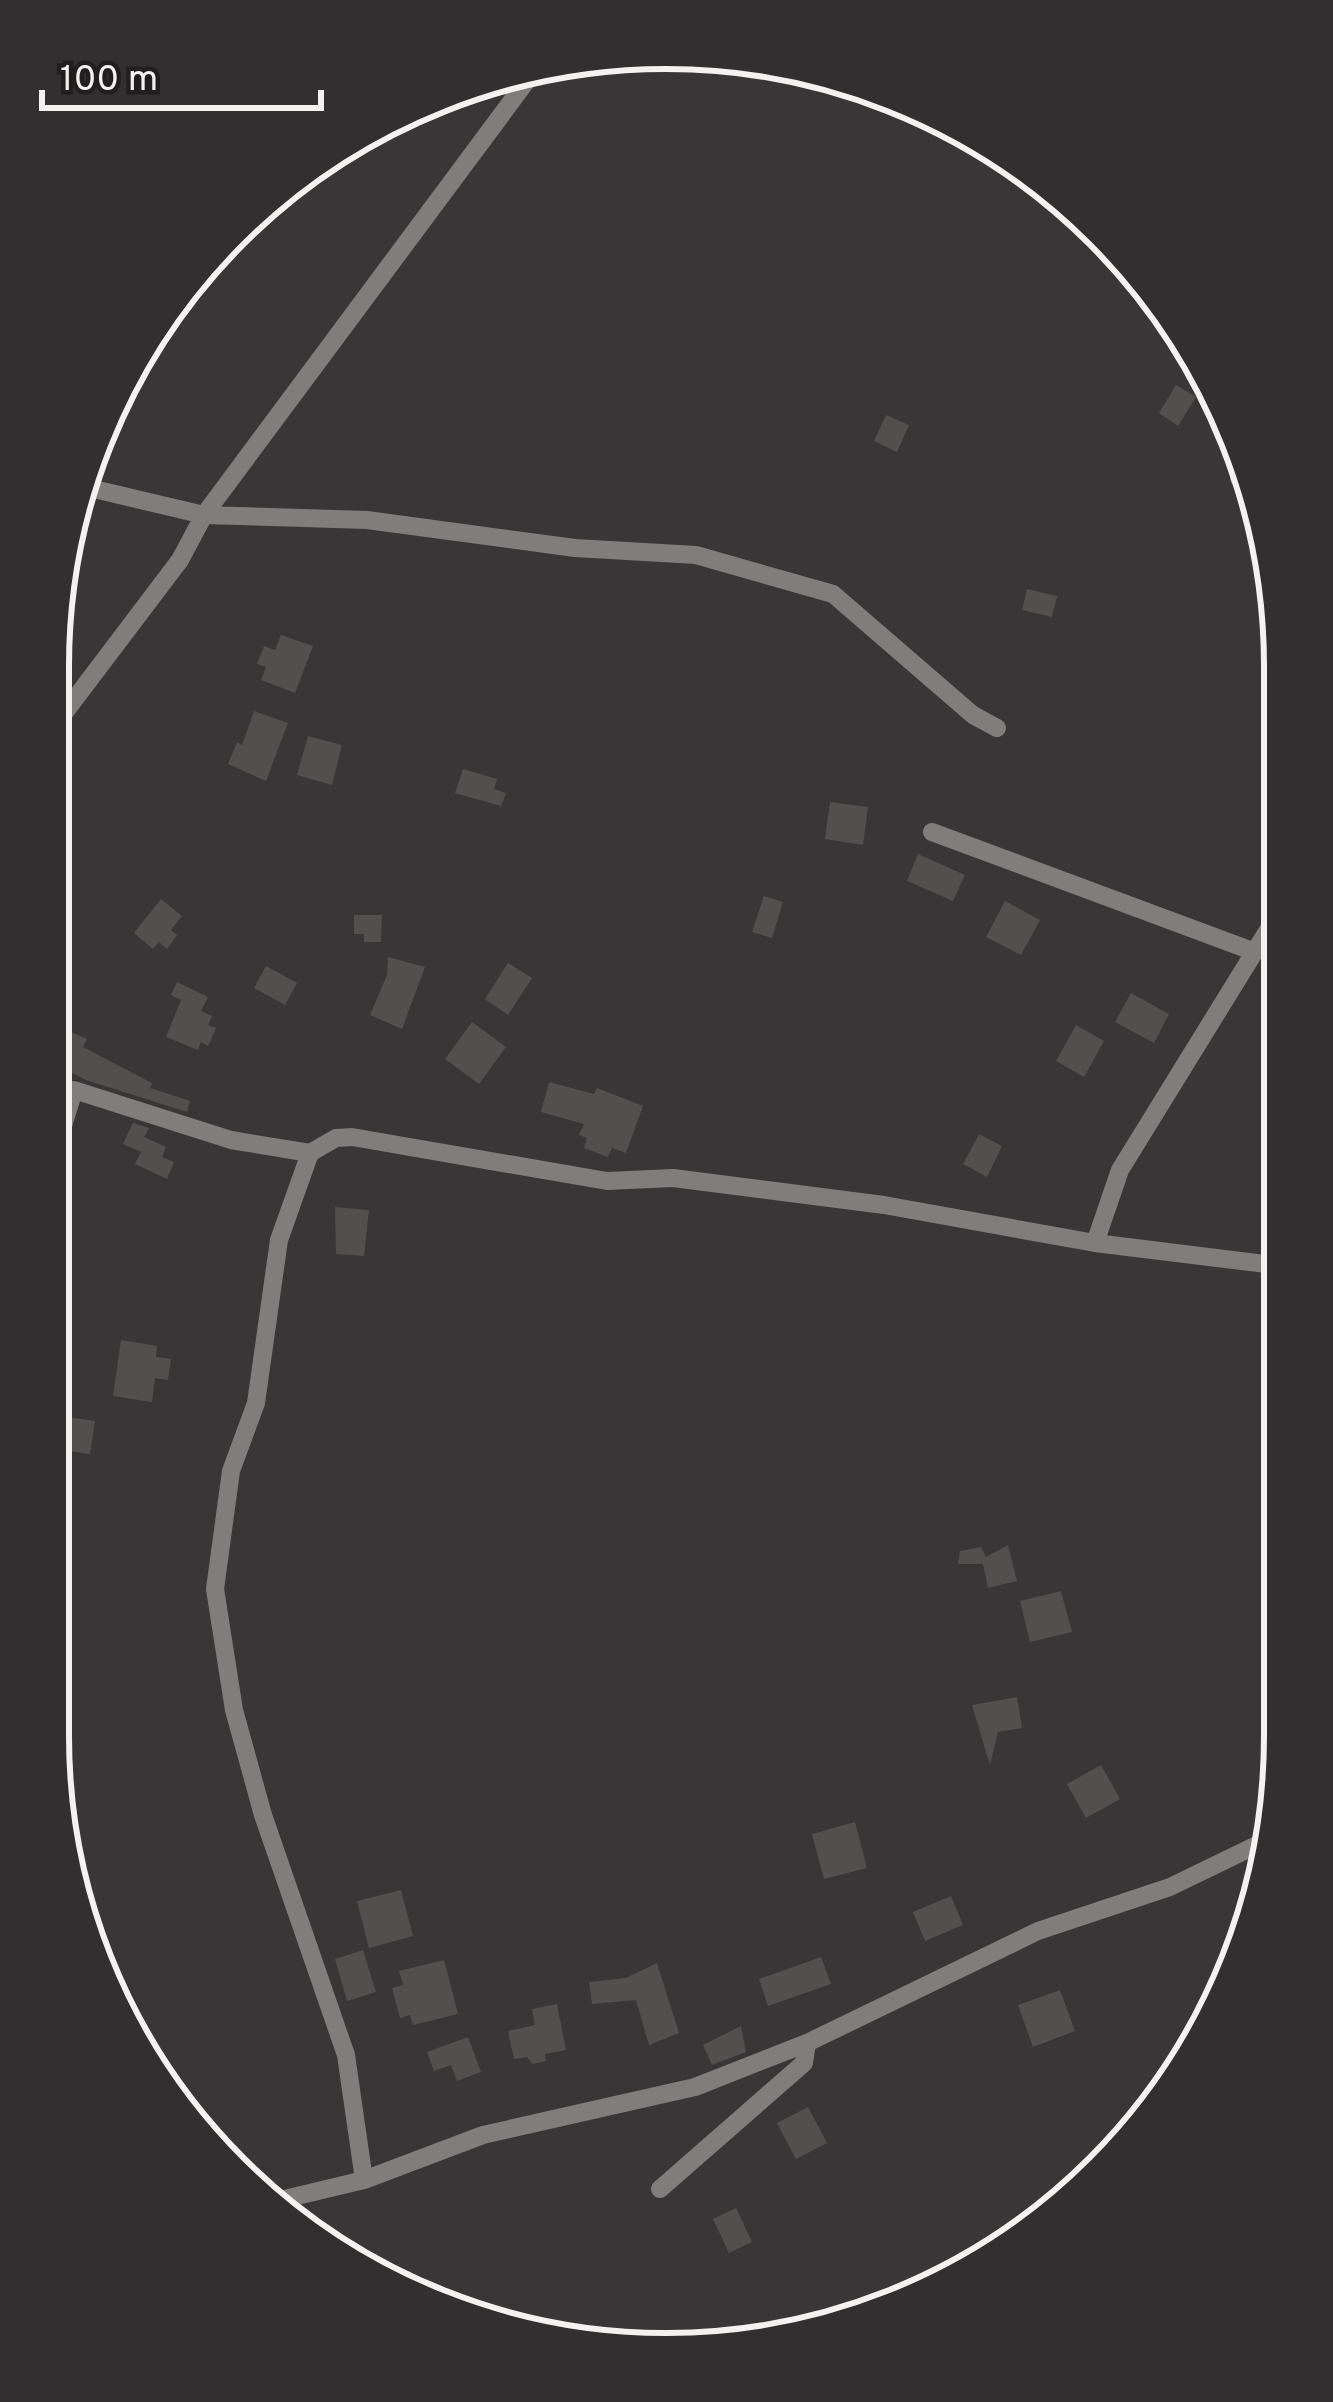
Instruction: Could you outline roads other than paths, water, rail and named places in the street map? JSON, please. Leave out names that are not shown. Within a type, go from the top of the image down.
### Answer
[{"type":"street","points":[[69,707],[180,560],[204,515],[522,87]]},
{"type":"street","points":[[96,489],[204,515],[367,520],[575,548],[696,555],[833,594],[973,715],[998,728]]},
{"type":"street","points":[[932,832],[1255,952]]},
{"type":"street","points":[[1095,1243],[1120,1170],[1264,937]]},
{"type":"street","points":[[69,1106],[74,1090],[231,1140],[310,1153],[336,1138],[352,1137],[607,1181],[673,1178],[884,1205],[1095,1243],[1264,1264]]},
{"type":"street","points":[[310,1153],[279,1240],[256,1402],[231,1471],[215,1589],[234,1710],[263,1815],[346,2055],[364,2180]]},
{"type":"street","points":[[289,2198],[364,2180],[483,2135],[695,2087],[807,2043],[1038,1931],[1171,1887],[1254,1846]]},
{"type":"street","points":[[660,2189],[804,2063],[807,2043]]}]
